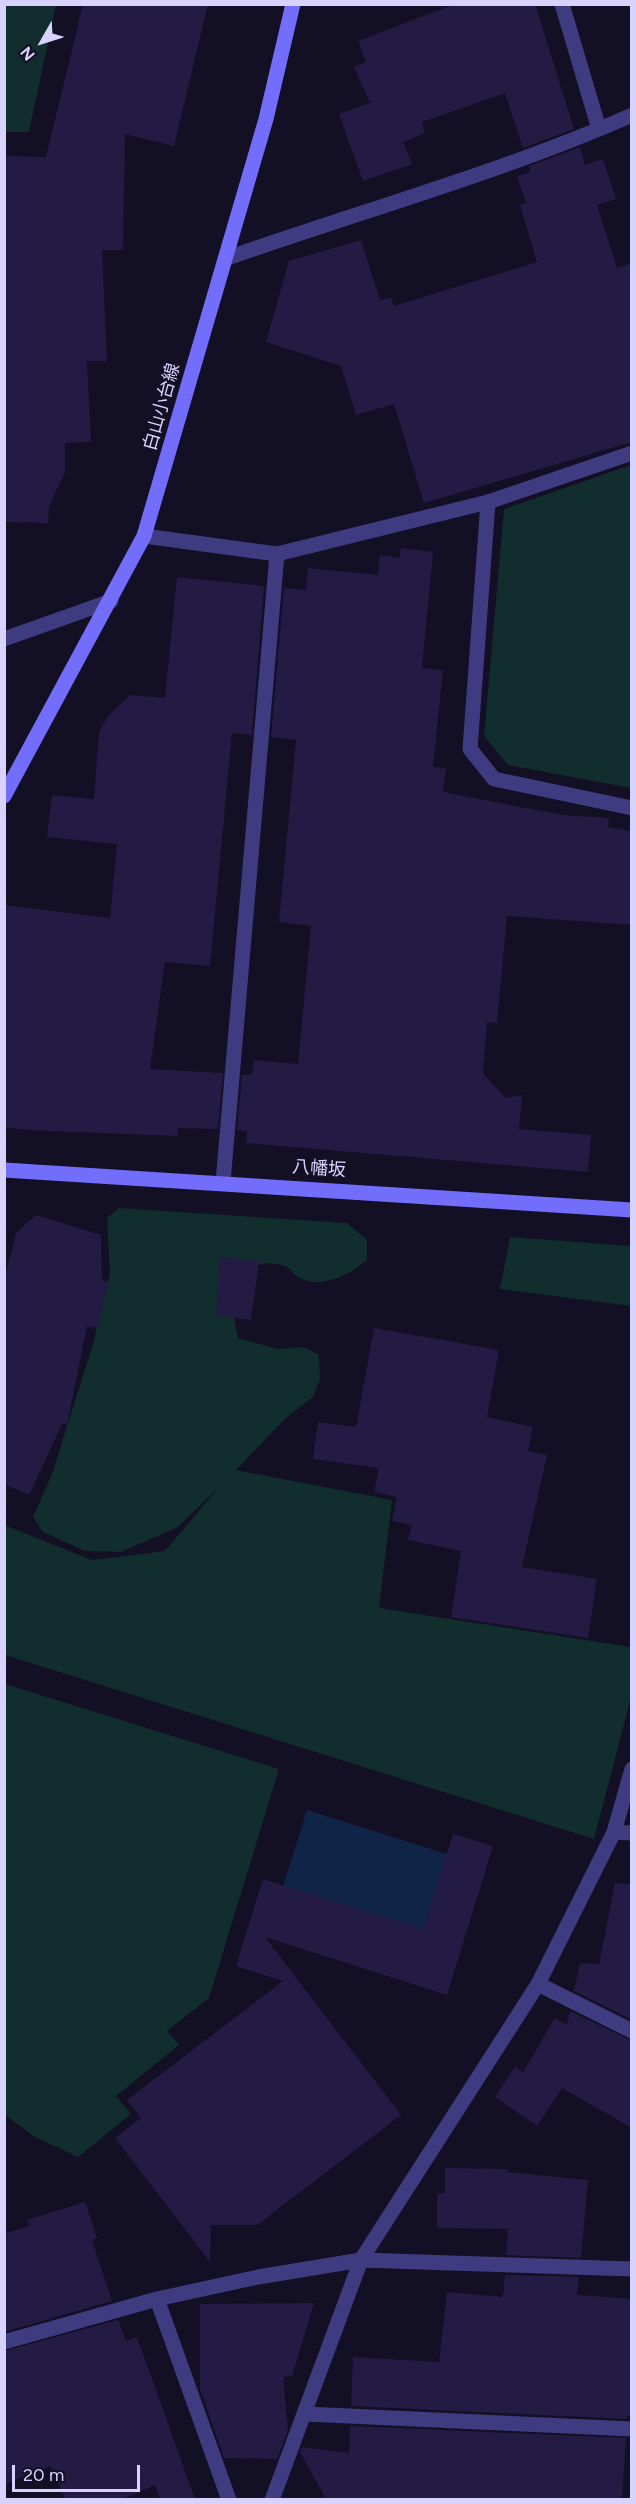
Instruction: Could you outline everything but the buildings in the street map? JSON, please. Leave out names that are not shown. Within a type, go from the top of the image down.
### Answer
[{"type":"main road","name":"白山小台線","points":[[4,796],[144,536],[266,119],[293,4]]},
{"type":"main road","name":"八幡坂","points":[[5,1172],[223,1182],[632,1210]]},
{"type":"street","points":[[561,4],[599,129]]},
{"type":"street","points":[[225,259],[599,129],[632,115]]},
{"type":"street","points":[[144,536],[277,554],[488,502],[632,453]]},
{"type":"street","points":[[488,502],[470,749],[494,779],[632,808]]},
{"type":"street","points":[[223,1182],[277,554]]},
{"type":"street","points":[[4,639],[111,601]]},
{"type":"street","points":[[272,2499],[361,2260],[538,1984],[614,1832],[632,1769]]},
{"type":"street","points":[[614,1832],[632,1833]]},
{"type":"street","points":[[538,1984],[632,2031]]},
{"type":"street","points":[[4,2342],[157,2300],[258,2277],[361,2260],[632,2269]]},
{"type":"street","points":[[157,2300],[229,2499]]},
{"type":"street","points":[[305,2414],[632,2429]]},
{"type":"green space","points":[[5,4],[56,5],[29,132],[5,132]]},
{"type":"green space","points":[[631,465],[631,788],[508,765],[484,736],[504,509]]},
{"type":"green space","points":[[119,1208],[347,1223],[367,1240],[367,1260],[352,1271],[334,1279],[307,1281],[287,1267],[277,1264],[261,1264],[246,1268],[232,1307],[238,1338],[278,1349],[304,1347],[319,1355],[320,1380],[313,1397],[287,1417],[236,1470],[392,1500],[379,1608],[631,1647],[631,1697],[594,1839],[5,1655],[4,1525],[92,1560],[165,1551],[219,1487],[178,1527],[121,1552],[85,1551],[43,1532],[33,1517],[52,1474],[93,1344],[110,1273],[107,1218]]},
{"type":"green space","points":[[510,1237],[631,1246],[631,1306],[500,1289]]},
{"type":"green space","points":[[5,1684],[279,1769],[209,1998],[167,2031],[179,2045],[116,2096],[131,2114],[78,2157],[35,2137],[5,2115]]},
{"type":"water","points":[[307,1810],[447,1854],[423,1929],[283,1886]]}]
